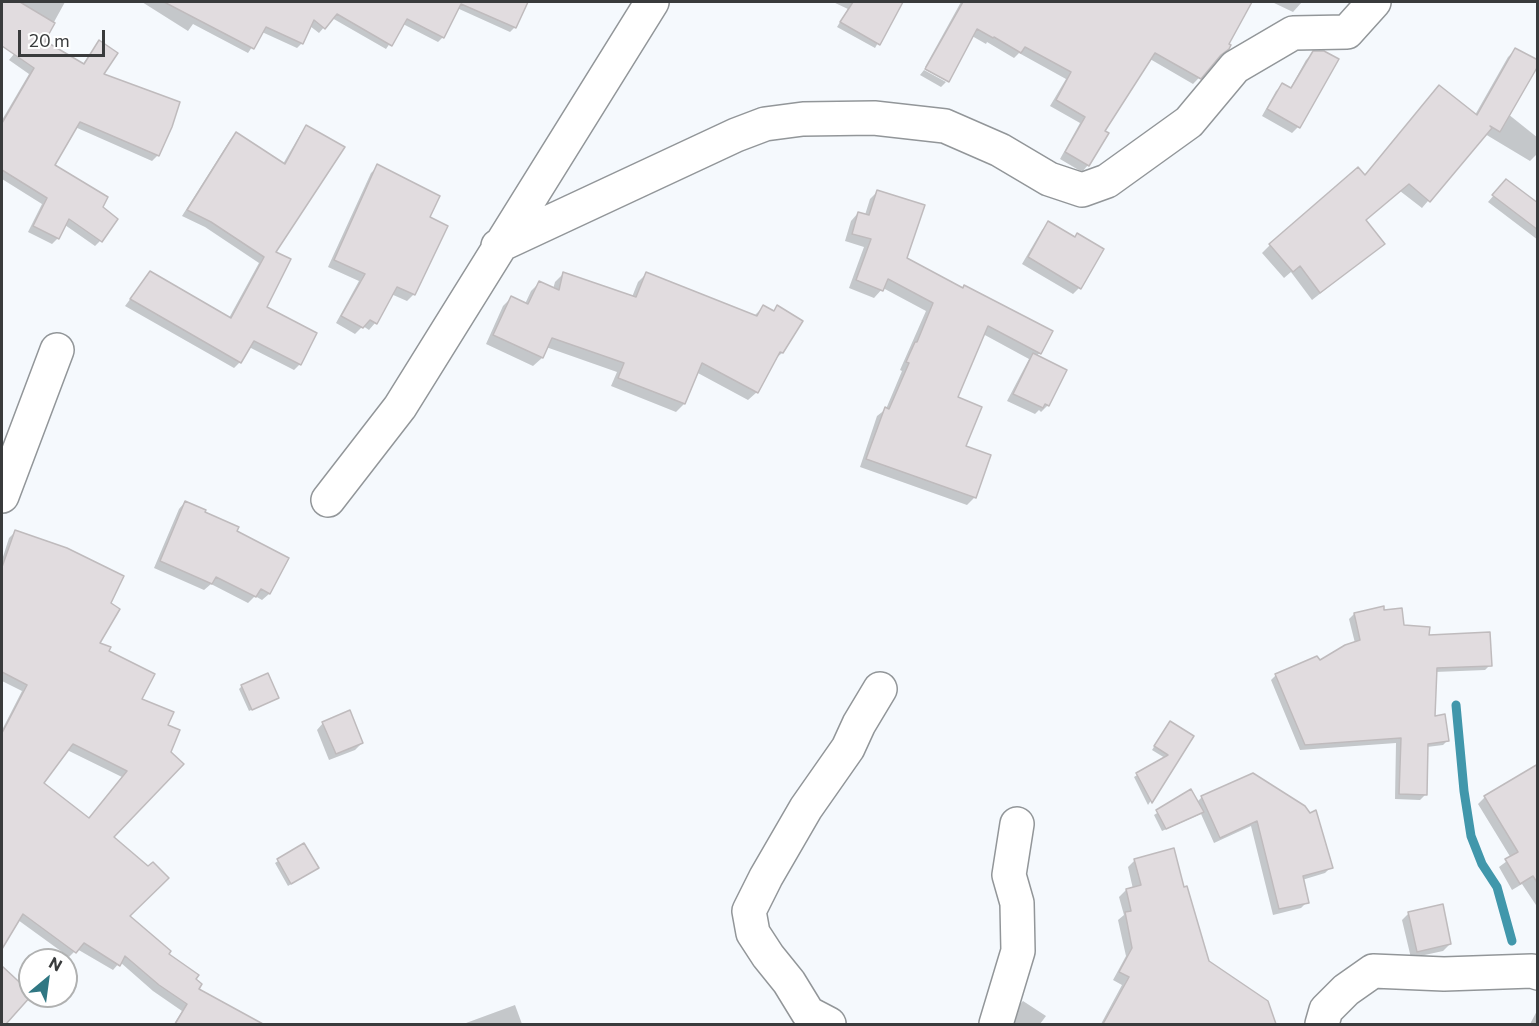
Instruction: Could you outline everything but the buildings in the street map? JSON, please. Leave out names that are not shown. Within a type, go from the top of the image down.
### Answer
[{"type":"street","points":[[328,500],[400,407],[498,246],[652,2]]},
{"type":"street","points":[[498,246],[735,135],[765,124],[803,119],[874,118],[945,126],[1000,150],[1049,179],[1082,190],[1107,181],[1189,122],[1235,67],[1293,33],[1347,32],[1374,2]]},
{"type":"street","points":[[2,496],[57,350]]},
{"type":"street","points":[[829,1024],[808,1013],[789,982],[753,933],[749,911],[806,808],[848,748],[880,689]]},
{"type":"street","points":[[996,1024],[1018,951],[1017,903],[1009,875],[1017,824]]},
{"type":"street","points":[[1322,1024],[1326,1010],[1346,990],[1373,971],[1444,974],[1532,971],[1538,973]]},
{"type":"waterway","points":[[1456,705],[1464,791],[1471,836],[1482,864],[1497,887],[1512,941]]}]
